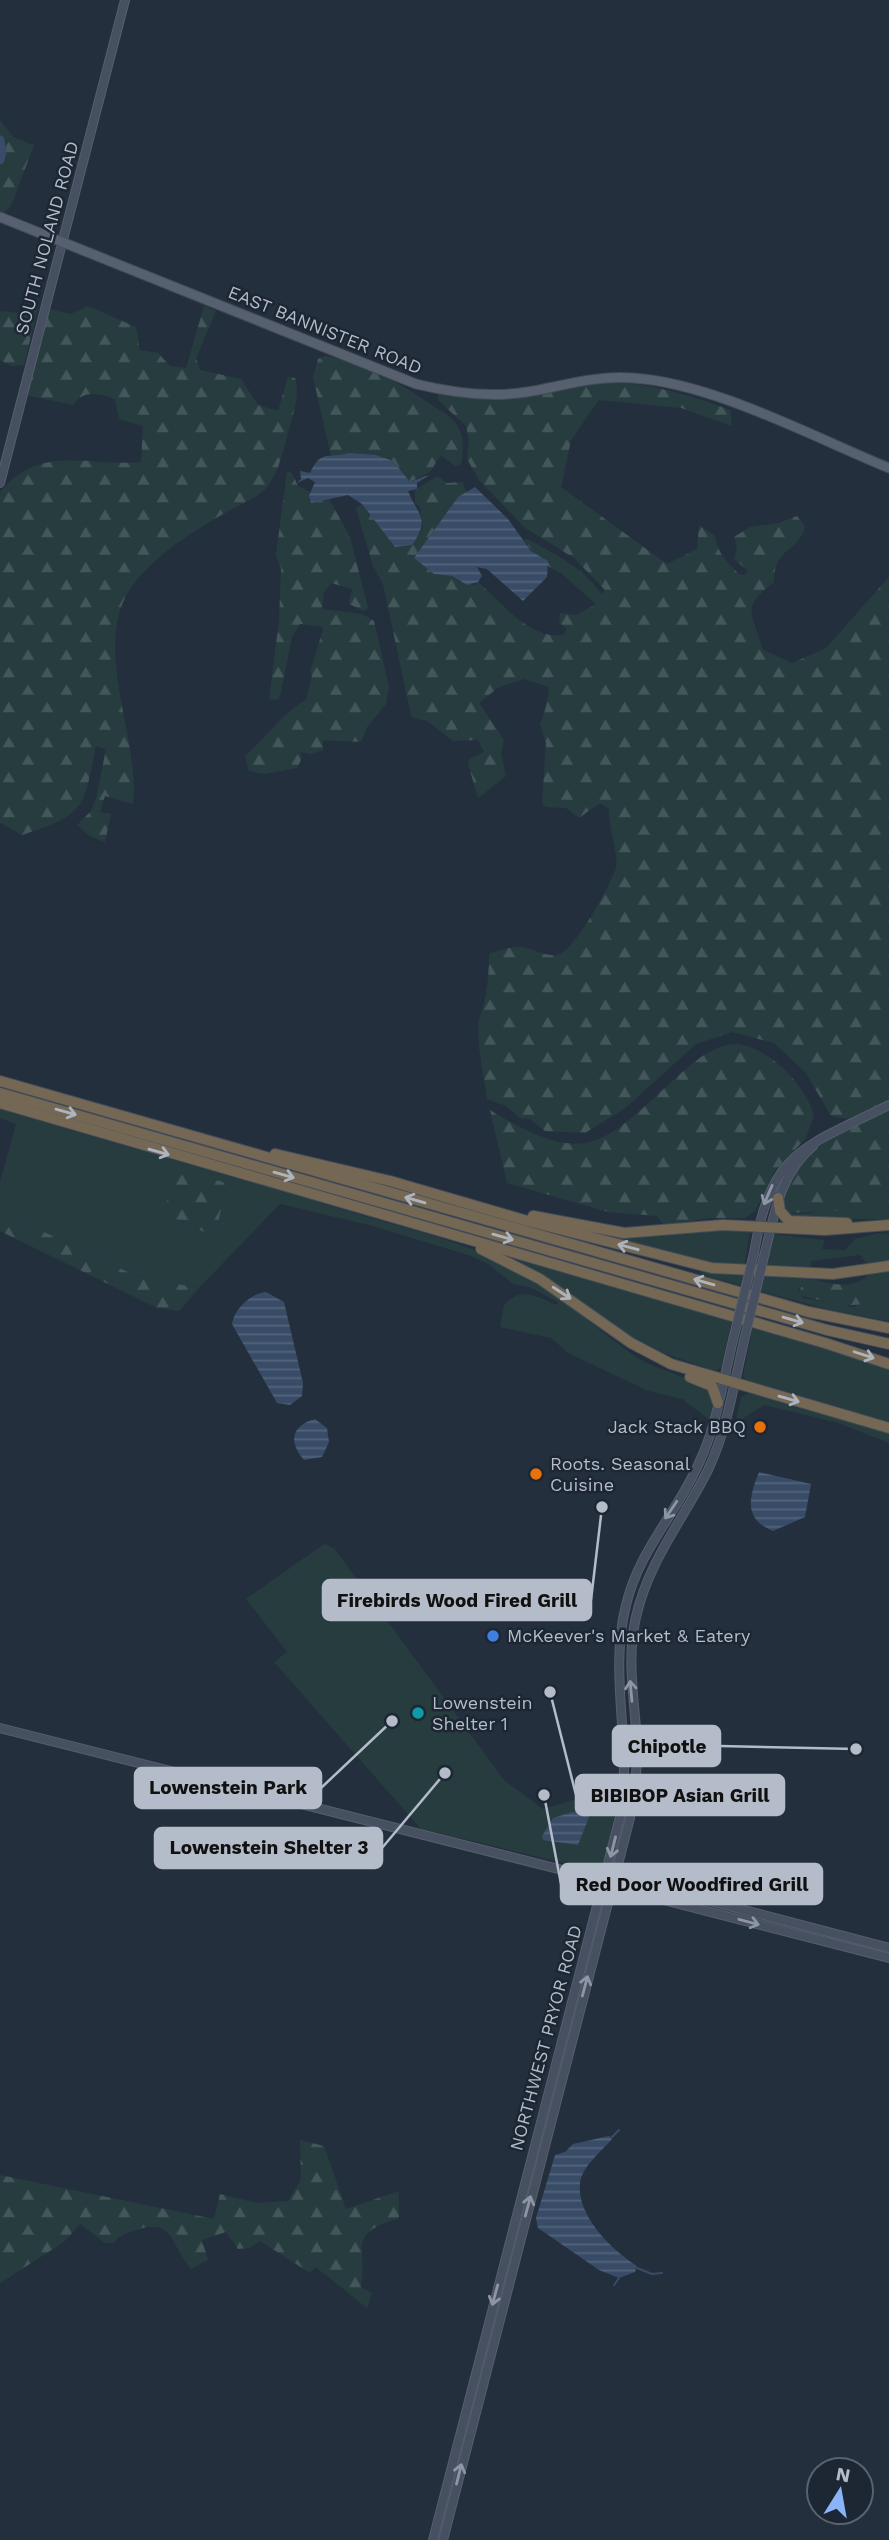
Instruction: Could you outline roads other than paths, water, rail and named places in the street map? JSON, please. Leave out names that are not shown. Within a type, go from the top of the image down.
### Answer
[{"type":"highway","points":[[0,1081],[809,1312],[889,1328]]},
{"type":"highway","points":[[0,1093],[827,1330],[889,1345]]},
{"type":"highway","points":[[0,1104],[800,1335],[889,1364]]},
{"type":"highway","points":[[189,1136],[346,1169],[712,1268],[833,1274],[889,1266]]},
{"type":"highway","points":[[778,1198],[783,1216],[794,1222],[886,1225]]},
{"type":"highway","points":[[467,1202],[624,1233],[723,1225],[825,1230],[886,1225]]},
{"type":"highway","points":[[458,1238],[540,1279],[659,1364],[712,1386],[718,1403]]},
{"type":"highway","points":[[607,1326],[656,1357],[729,1382],[889,1428]]},
{"type":"main road","name":"SOUTH NOLAND ROAD","points":[[0,483],[125,0]]},
{"type":"main road","name":"EAST BANNISTER ROAD","points":[[0,217],[416,384],[451,392],[501,395],[606,377],[667,382],[726,400],[889,468]]},
{"type":"main road","name":"NORTHWEST PRYOR ROAD","points":[[433,2540],[558,2051],[635,1788],[637,1743],[630,1677],[635,1619],[656,1558],[691,1503],[710,1466],[729,1382],[733,1340],[768,1192],[784,1166],[809,1143],[889,1105]]},
{"type":"main road","name":"NORTHWEST PRYOR ROAD","points":[[443,2540],[609,1881],[626,1772],[618,1675],[626,1604],[646,1550],[700,1463],[718,1403],[744,1341],[778,1198],[791,1170],[802,1156],[832,1132]]},
{"type":"main road","points":[[0,1728],[609,1881],[621,1889],[889,1958]]},
{"type":"main road","points":[[609,1881],[622,1879],[889,1948]]},
{"type":"main road","points":[[708,1911],[730,1906]]},
{"type":"main road","points":[[558,2051],[560,2064],[556,2081],[559,2088]]},
{"type":"water","points":[[349,453],[376,455],[393,461],[410,482],[429,475],[417,483],[417,489],[408,491],[422,523],[412,545],[395,547],[362,504],[348,495],[311,503],[309,496],[315,482],[308,478],[297,483],[301,479],[300,471],[310,473],[322,458]]},
{"type":"water","points":[[475,487],[508,519],[531,551],[548,561],[547,577],[523,601],[487,569],[477,567],[482,576],[478,582],[467,585],[452,576],[434,574],[414,558],[458,497]]},
{"type":"water","points":[[266,1292],[284,1302],[303,1383],[302,1396],[290,1405],[277,1403],[232,1324],[233,1318],[244,1303],[255,1295]]},
{"type":"water","points":[[315,1419],[327,1428],[329,1442],[322,1457],[304,1460],[296,1447],[294,1436],[301,1426]]},
{"type":"water","points":[[759,1472],[811,1484],[805,1517],[773,1531],[763,1526],[753,1514],[751,1506]]},
{"type":"water","points":[[586,1808],[591,1812],[578,1845],[543,1840],[542,1836],[553,1818]]},
{"type":"water","points":[[609,2136],[612,2139],[584,2171],[580,2195],[590,2220],[598,2231],[617,2251],[637,2266],[635,2272],[619,2278],[599,2270],[538,2228],[536,2218],[555,2155],[565,2152],[573,2144]]},
{"type":"waterway","points":[[0,140],[0,160]]},
{"type":"waterway","points":[[611,2138],[619,2130]]},
{"type":"waterway","points":[[637,2268],[652,2274],[662,2273]]},
{"type":"waterway","points":[[614,2285],[619,2278]]},
{"type":"place","name":"Jack Stack BBQ","points":[[760,1427]]},
{"type":"place","name":"Roots. Seasonal Cuisine","points":[[536,1474]]},
{"type":"place","name":"Firebirds Wood Fired Grill","points":[[602,1507]]},
{"type":"place","name":"McKeever's Market & Eatery","points":[[493,1636]]},
{"type":"place","name":"BIBIBOP Asian Grill","points":[[550,1692]]},
{"type":"place","name":"Lowenstein Shelter 1","points":[[418,1713]]},
{"type":"place","name":"Lowenstein Park","points":[[392,1721]]},
{"type":"place","name":"Chipotle","points":[[856,1749]]},
{"type":"place","name":"Lowenstein Shelter 3","points":[[445,1773]]},
{"type":"place","name":"Red Door Woodfired Grill","points":[[544,1795]]}]
